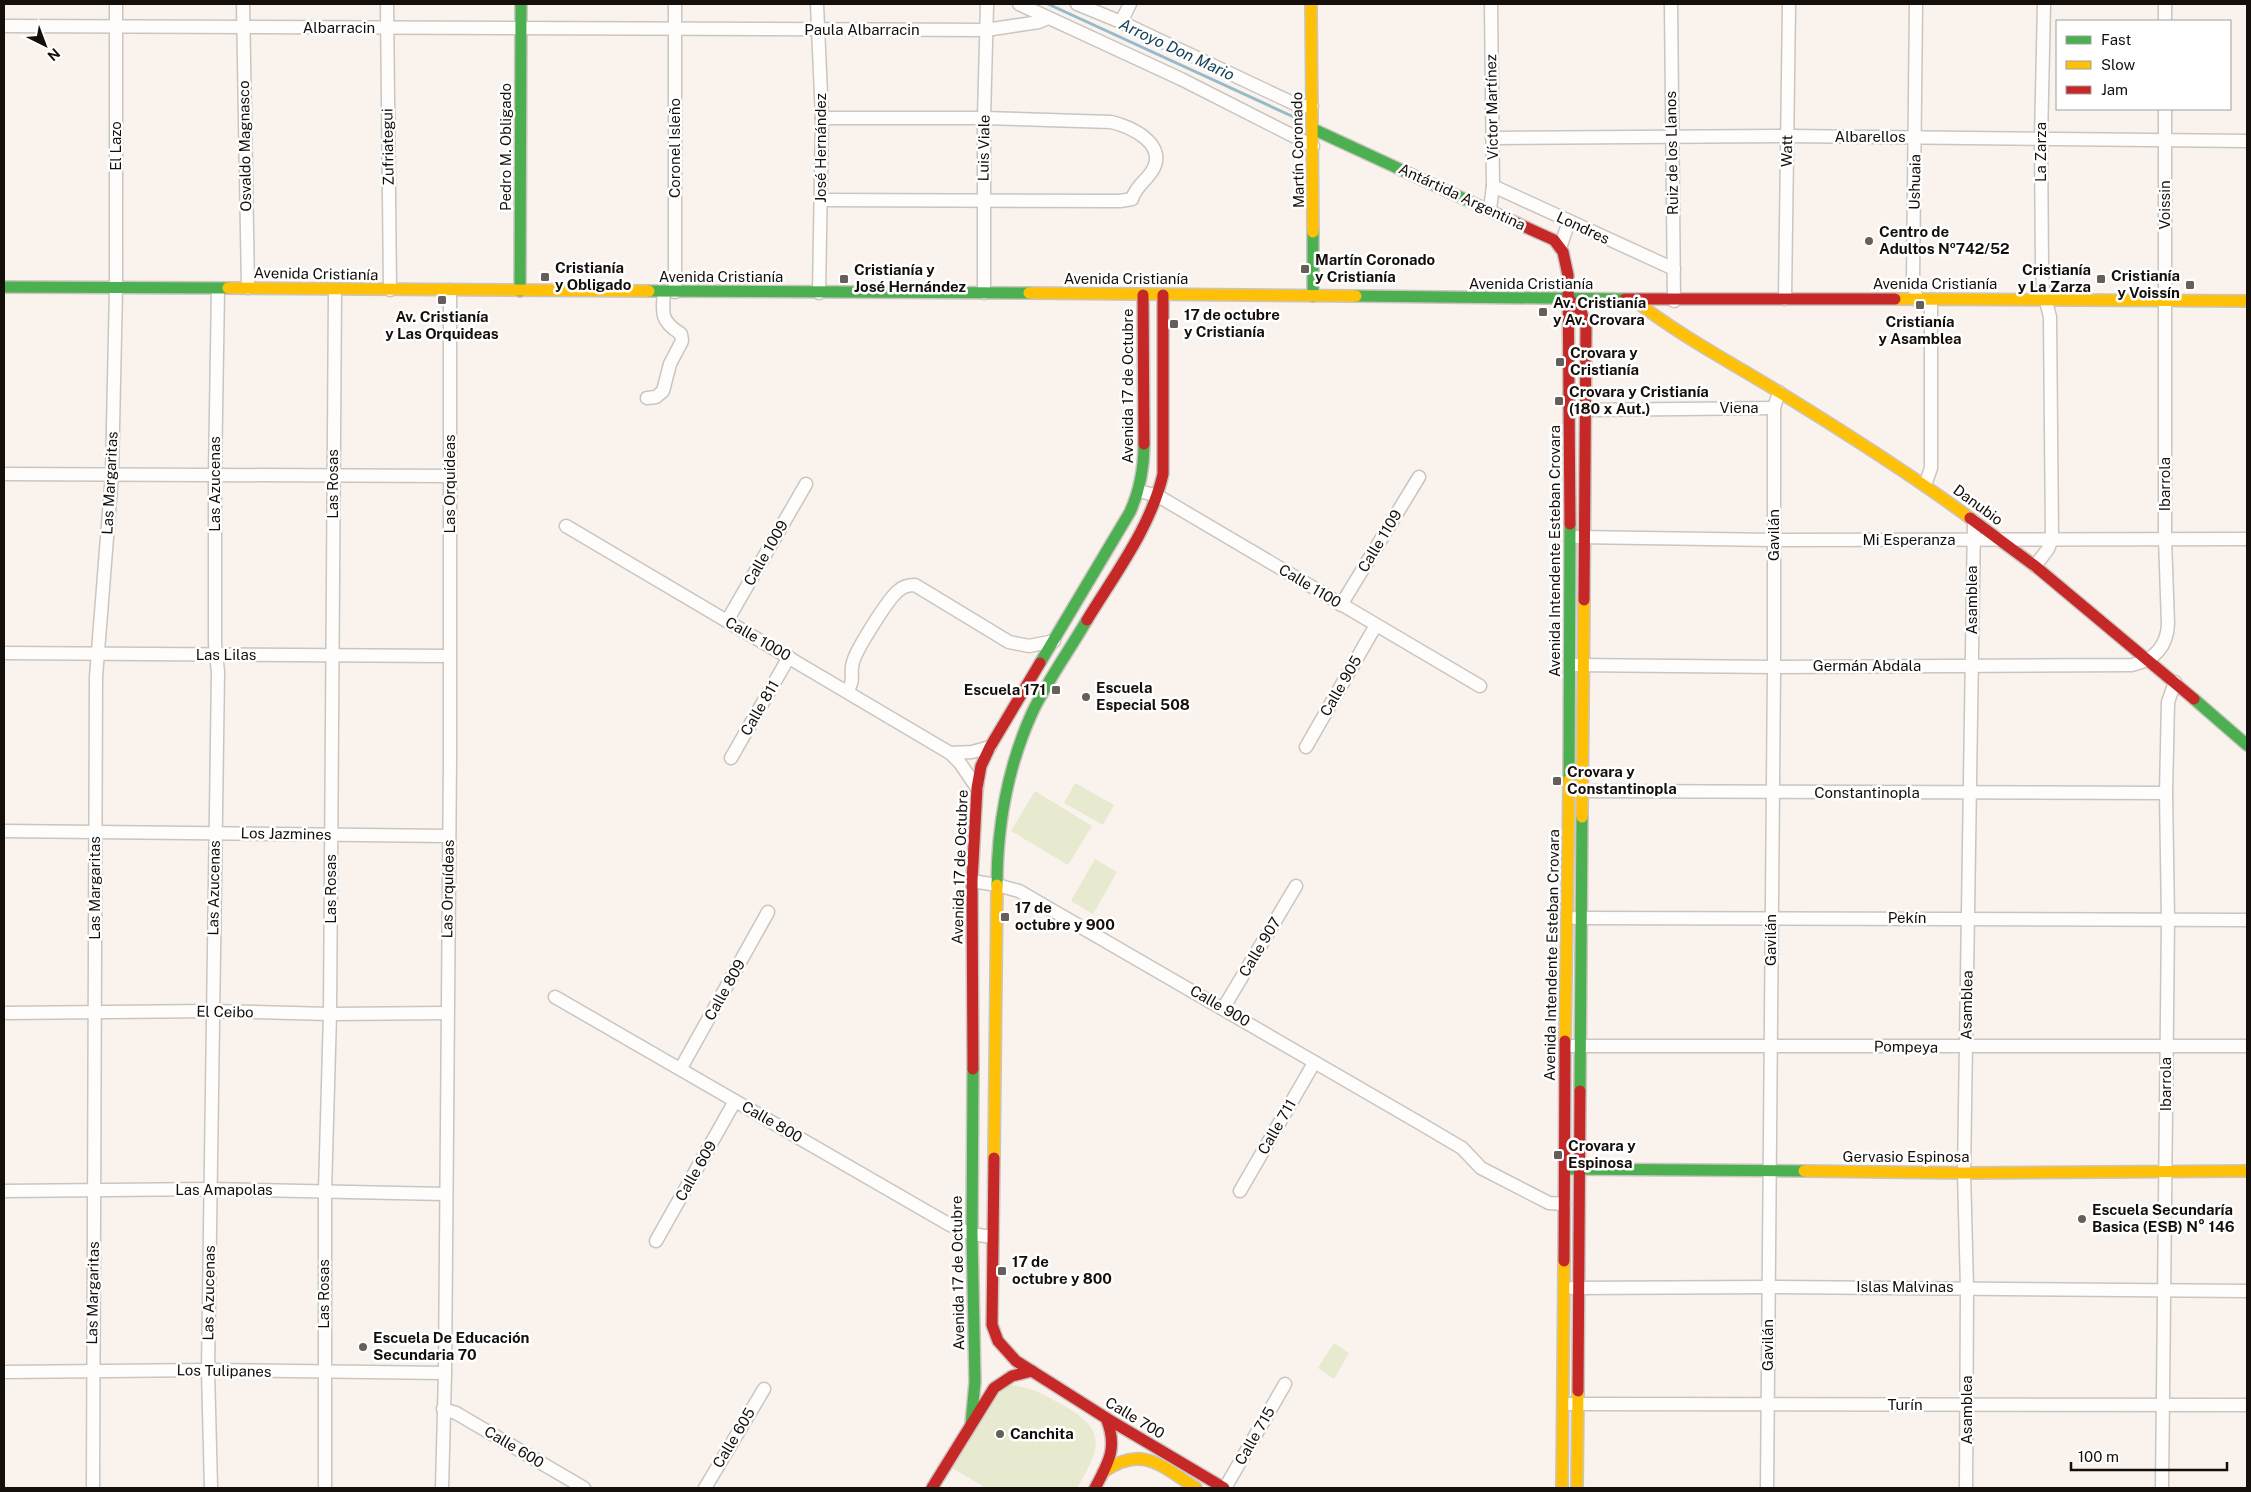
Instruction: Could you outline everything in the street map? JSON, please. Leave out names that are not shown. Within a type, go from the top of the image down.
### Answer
[{"type":"main road","name":"Pedro M. Obligado","points":[[520,290],[521,4]]},
{"type":"main road","name":"Martín Coronado","points":[[1311,4],[1313,296]]},
{"type":"main road","name":"Antártida Argentina","points":[[1313,129],[1490,209],[1561,245]]},
{"type":"main road","points":[[1561,245],[1565,253],[1569,299]]},
{"type":"main road","name":"Avenida Cristianía","points":[[4,287],[984,293],[1504,300],[1671,301],[1786,298],[2165,302],[2247,301]]},
{"type":"main road","name":"Avenida 17 de Octubre","points":[[971,1424],[975,1382],[972,1234],[972,881],[977,788],[981,766],[990,747],[1130,512],[1139,491],[1144,459],[1143,295]]},
{"type":"main road","points":[[1032,1371],[1006,1352],[994,1333],[992,1325],[997,848],[1005,801],[1025,728],[1033,711],[1146,520],[1158,496],[1164,460],[1162,295]]},
{"type":"main road","name":"Avenida Intendente Esteban Crovara","points":[[1569,299],[1579,307],[1584,315],[1584,666],[1575,791]]},
{"type":"main road","name":"Avenida Intendente Esteban Crovara","points":[[1569,299],[1571,665],[1575,791],[1574,918],[1579,1046],[1577,1488]]},
{"type":"main road","name":"Danubio","points":[[1634,300],[1666,324],[1925,485],[2035,566],[2149,659],[2247,745]]},
{"type":"main road","points":[[1666,324],[1663,315],[1671,301]]},
{"type":"main road","name":"Avenida Intendente Esteban Crovara","points":[[1562,1488],[1565,1046],[1574,918]]},
{"type":"main road","name":"Gervasio Espinosa","points":[[1564,1170],[1964,1173],[2166,1170],[2247,1171]]},
{"type":"main road","points":[[932,1488],[994,1388],[1012,1376],[1032,1371]]},
{"type":"main road","name":"Calle 700","points":[[1032,1371],[1106,1418],[1224,1488]]},
{"type":"main road","points":[[1095,1488],[1113,1447],[1111,1428],[1106,1418]]},
{"type":"main road","name":"Calle 700","points":[[1103,1472],[1119,1460],[1139,1457],[1152,1462],[1196,1488]]},
{"type":"street","name":"El Lazo","points":[[116,4],[116,288]]},
{"type":"street","name":"Osvaldo Magnasco","points":[[243,4],[248,288]]},
{"type":"street","name":"Zufriategui","points":[[387,4],[390,290]]},
{"type":"street","name":"Coronel Isleño","points":[[647,398],[656,397],[663,390],[670,364],[682,342],[681,334],[667,325],[662,311],[669,292],[675,4]]},
{"type":"street","name":"José Hernández","points":[[816,4],[822,118],[819,293]]},
{"type":"street","name":"Luis Viale","points":[[984,293],[983,200],[987,4]]},
{"type":"street","points":[[1019,4],[1181,79],[1313,146]]},
{"type":"street","points":[[1077,4],[1121,22],[1299,106],[1312,106]]},
{"type":"street","points":[[1121,22],[1130,4]]},
{"type":"street","name":"Víctor Martínez","points":[[1490,209],[1493,186],[1492,4]]},
{"type":"street","name":"Ruiz de los Llanos","points":[[1671,4],[1674,269],[1671,301]]},
{"type":"street","name":"Watt","points":[[1786,298],[1789,4]]},
{"type":"street","name":"Ushuaia","points":[[1916,4],[1913,281],[1917,300]]},
{"type":"street","name":"La Zarza","points":[[2044,4],[2041,139],[2042,282],[2047,300]]},
{"type":"street","points":[[2165,4],[2165,20]]},
{"type":"street","name":"Paula Albarracin","points":[[675,29],[986,30],[1039,22],[1048,18]]},
{"type":"street","name":"Albarracin","points":[[4,26],[675,29]]},
{"type":"street","name":"Voissin","points":[[2165,110],[2165,302]]},
{"type":"street","points":[[821,200],[1120,201],[1132,199],[1138,186],[1153,170],[1156,162],[1155,152],[1150,143],[1134,130],[1111,122],[984,118],[822,118]]},
{"type":"street","name":"Albarellos","points":[[1492,138],[1788,136],[2247,141]]},
{"type":"street","name":"Londres","points":[[1493,186],[1674,269]]},
{"type":"street","points":[[1561,245],[1569,221]]},
{"type":"street","name":"Las Margaritas","points":[[93,1488],[96,677],[112,474],[116,288]]},
{"type":"street","name":"Las Azucenas","points":[[211,1488],[208,1370],[215,833],[215,474],[218,289]]},
{"type":"street","name":"Las Rosas","points":[[325,1488],[325,1191],[330,1014],[332,835],[335,290]]},
{"type":"street","name":"Las Orquídeas","points":[[442,1488],[447,1013],[450,290]]},
{"type":"street","points":[[1925,485],[1931,468],[1932,300]]},
{"type":"street","points":[[2035,566],[2048,549],[2052,539],[2050,317],[2047,300]]},
{"type":"street","name":"Ibarrola","points":[[2149,659],[2159,652],[2168,634],[2165,539],[2165,302]]},
{"type":"street","name":"Gavilán","points":[[1767,1488],[1774,667],[1774,408],[1778,392]]},
{"type":"street","name":"Viena","points":[[1585,410],[1774,408]]},
{"type":"street","points":[[4,474],[450,476]]},
{"type":"street","name":"Calle 1109","points":[[1341,605],[1419,477]]},
{"type":"street","name":"Calle 1009","points":[[727,621],[806,484]]},
{"type":"street","name":"Calle 1100","points":[[1139,491],[1158,496],[1480,686]]},
{"type":"street","name":"Asamblea","points":[[1966,1488],[1967,1288],[1964,1173],[1969,918],[1972,540],[1974,521]]},
{"type":"street","name":"Calle 1000","points":[[566,526],[950,753],[960,763],[977,788]]},
{"type":"street","name":"Mi Esperanza","points":[[1570,537],[1774,540],[2247,539]]},
{"type":"street","points":[[847,691],[852,684],[852,665],[856,655],[895,593],[904,586],[916,586],[1009,642],[1028,646],[1054,641]]},
{"type":"street","name":"Calle 905","points":[[1306,747],[1376,625]]},
{"type":"street","name":"Las Lilas","points":[[4,653],[98,652],[216,655],[449,656]]},
{"type":"street","name":"Calle 811","points":[[731,758],[789,657]]},
{"type":"street","name":"Germán Abdala","points":[[1571,665],[1774,667],[2132,665],[2149,659]]},
{"type":"street","name":"Ibarrola","points":[[2162,1488],[2168,919],[2166,793],[2168,702],[2175,682]]},
{"type":"street","points":[[1006,719],[1025,728]]},
{"type":"street","points":[[950,753],[972,752],[990,747]]},
{"type":"street","name":"Constantinopla","points":[[1575,791],[1970,794],[2166,793]]},
{"type":"street","name":"Los Jazmines","points":[[4,831],[448,836]]},
{"type":"street","name":"Calle 900","points":[[972,881],[997,884],[1019,891],[1224,1007],[1462,1148],[1481,1168],[1549,1203],[1564,1204]]},
{"type":"street","name":"Calle 907","points":[[1224,1007],[1296,886]]},
{"type":"street","name":"Calle 809","points":[[681,1068],[768,912]]},
{"type":"street","name":"Pekín","points":[[1574,918],[2247,920]]},
{"type":"street","name":"Calle 800","points":[[555,997],[950,1225],[972,1234],[992,1237]]},
{"type":"street","name":"El Ceibo","points":[[4,1013],[212,1011],[330,1014],[447,1013]]},
{"type":"street","name":"Pompeya","points":[[1565,1046],[1966,1048],[2247,1046]]},
{"type":"street","name":"Calle 711","points":[[1240,1191],[1314,1062]]},
{"type":"street","name":"Calle 609","points":[[656,1241],[735,1101]]},
{"type":"street","name":"Las Amapolas","points":[[4,1191],[211,1190],[445,1194]]},
{"type":"street","name":"Islas Malvinas","points":[[1564,1288],[1769,1287],[2247,1291]]},
{"type":"street","name":"Los Tulipanes","points":[[4,1372],[208,1370],[324,1373],[444,1373]]},
{"type":"street","name":"Calle 715","points":[[1224,1488],[1284,1384]]},
{"type":"street","name":"Calle 605","points":[[705,1488],[764,1389]]},
{"type":"street","name":"Turín","points":[[1563,1404],[1768,1406],[1967,1404],[2247,1405]]},
{"type":"street","name":"Calle 600","points":[[443,1409],[456,1413],[584,1488]]},
{"type":"green space","points":[[1075,783],[1114,805],[1103,825],[1064,803]]},
{"type":"green space","points":[[1035,791],[1092,826],[1068,865],[1011,831]]},
{"type":"green space","points":[[1095,859],[1117,872],[1093,914],[1071,901]]},
{"type":"green space","points":[[1334,1343],[1349,1353],[1334,1379],[1318,1368]]},
{"type":"green space","points":[[1011,1385],[1043,1394],[1061,1404],[1087,1422],[1093,1431],[1096,1440],[1095,1450],[1077,1488],[986,1488],[952,1468],[1000,1390]]},
{"type":"waterway","name":"Arroyo Don Mario","points":[[1048,4],[1296,118]]},
{"type":"traffic: fast","points":[[520,291],[521,4]]},
{"type":"traffic: fast","points":[[1313,129],[1499,215]]},
{"type":"traffic: fast","points":[[1313,232],[1313,296]]},
{"type":"traffic: fast","points":[[4,287],[228,288]]},
{"type":"traffic: fast","points":[[649,291],[1029,293]]},
{"type":"traffic: fast","points":[[1356,296],[1625,299]]},
{"type":"traffic: fast","points":[[1040,663],[1130,512],[1141,479],[1144,444]]},
{"type":"traffic: fast","points":[[1569,780],[1570,524]]},
{"type":"traffic: fast","points":[[997,885],[1002,819],[1016,754],[1038,701],[1087,620]]},
{"type":"traffic: fast","points":[[2194,699],[2247,745]]},
{"type":"traffic: fast","points":[[1580,1091],[1582,817]]},
{"type":"traffic: fast","points":[[971,1424],[975,1382],[972,1234],[973,1069]]},
{"type":"traffic: fast","points":[[1568,1169],[1804,1171]]},
{"type":"traffic: slow","points":[[1311,4],[1313,232]]},
{"type":"traffic: slow","points":[[228,288],[649,291]]},
{"type":"traffic: slow","points":[[1029,293],[1356,296]]},
{"type":"traffic: slow","points":[[1895,299],[2247,301]]},
{"type":"traffic: slow","points":[[1634,300],[1687,337],[1876,453],[1970,518]]},
{"type":"traffic: slow","points":[[1582,817],[1584,600]]},
{"type":"traffic: slow","points":[[1565,1041],[1569,780]]},
{"type":"traffic: slow","points":[[994,1158],[997,885]]},
{"type":"traffic: slow","points":[[1804,1171],[1964,1173],[2247,1171]]},
{"type":"traffic: slow","points":[[1562,1488],[1564,1261]]},
{"type":"traffic: slow","points":[[1577,1488],[1578,1391]]},
{"type":"traffic: slow","points":[[1103,1472],[1117,1464],[1141,1459],[1162,1466],[1196,1488]]},
{"type":"traffic: jam","points":[[1499,215],[1554,240],[1563,252],[1568,275],[1570,524]]},
{"type":"traffic: jam","points":[[1143,295],[1144,444]]},
{"type":"traffic: jam","points":[[1087,620],[1141,531],[1150,513],[1163,474],[1163,295]]},
{"type":"traffic: jam","points":[[1569,299],[1581,311],[1586,327],[1584,600]]},
{"type":"traffic: jam","points":[[1625,299],[1895,299]]},
{"type":"traffic: jam","points":[[1970,518],[2035,566],[2194,699]]},
{"type":"traffic: jam","points":[[973,1069],[972,881],[977,788],[981,766],[990,747],[1040,663]]},
{"type":"traffic: jam","points":[[1564,1261],[1565,1041]]},
{"type":"traffic: jam","points":[[1578,1391],[1580,1091]]},
{"type":"traffic: jam","points":[[994,1158],[992,1325],[998,1341],[1016,1361],[1106,1418],[1224,1488]]},
{"type":"traffic: jam","points":[[932,1488],[994,1388],[1012,1376],[1032,1371]]},
{"type":"traffic: jam","points":[[1095,1488],[1110,1454],[1110,1428],[1106,1418]]},
{"type":"place","name":"Centro de Adultos Nº742/52","points":[[1869,241]]},
{"type":"place","name":"Martín Coronado y Cristianía","points":[[1305,269]]},
{"type":"place","name":"Cristianía y Obligado","points":[[545,277]]},
{"type":"place","name":"Cristianía y José Hernández","points":[[844,279]]},
{"type":"place","name":"Cristianía y La Zarza","points":[[2101,279]]},
{"type":"place","name":"Cristianía y Voissín","points":[[2190,285]]},
{"type":"place","name":"Av. Cristianía y Las Orquideas","points":[[442,300]]},
{"type":"place","name":"Cristianía y Asamblea","points":[[1920,305]]},
{"type":"place","name":"Av. Cristianía y Av. Crovara","points":[[1543,312]]},
{"type":"place","name":"17 de octubre y Cristianía","points":[[1174,324]]},
{"type":"place","name":"Crovara y Cristianía","points":[[1560,362]]},
{"type":"place","name":"Crovara y Cristianía (180 x Aut.)","points":[[1559,401]]},
{"type":"place","name":"Escuela 171","points":[[1056,690]]},
{"type":"place","name":"Escuela Especial 508","points":[[1086,697]]},
{"type":"place","name":"Crovara y Constantinopla","points":[[1557,781]]},
{"type":"place","name":"17 de octubre y 900","points":[[1005,917]]},
{"type":"place","name":"Crovara y Espinosa","points":[[1558,1155]]},
{"type":"place","name":"Escuela Secundaría Basica (ESB) N° 146","points":[[2082,1219]]},
{"type":"place","name":"17 de octubre y 800","points":[[1002,1271]]},
{"type":"place","name":"Escuela De Educación Secundaria 70","points":[[363,1347]]},
{"type":"place","name":"Canchita","points":[[1000,1434]]}]
